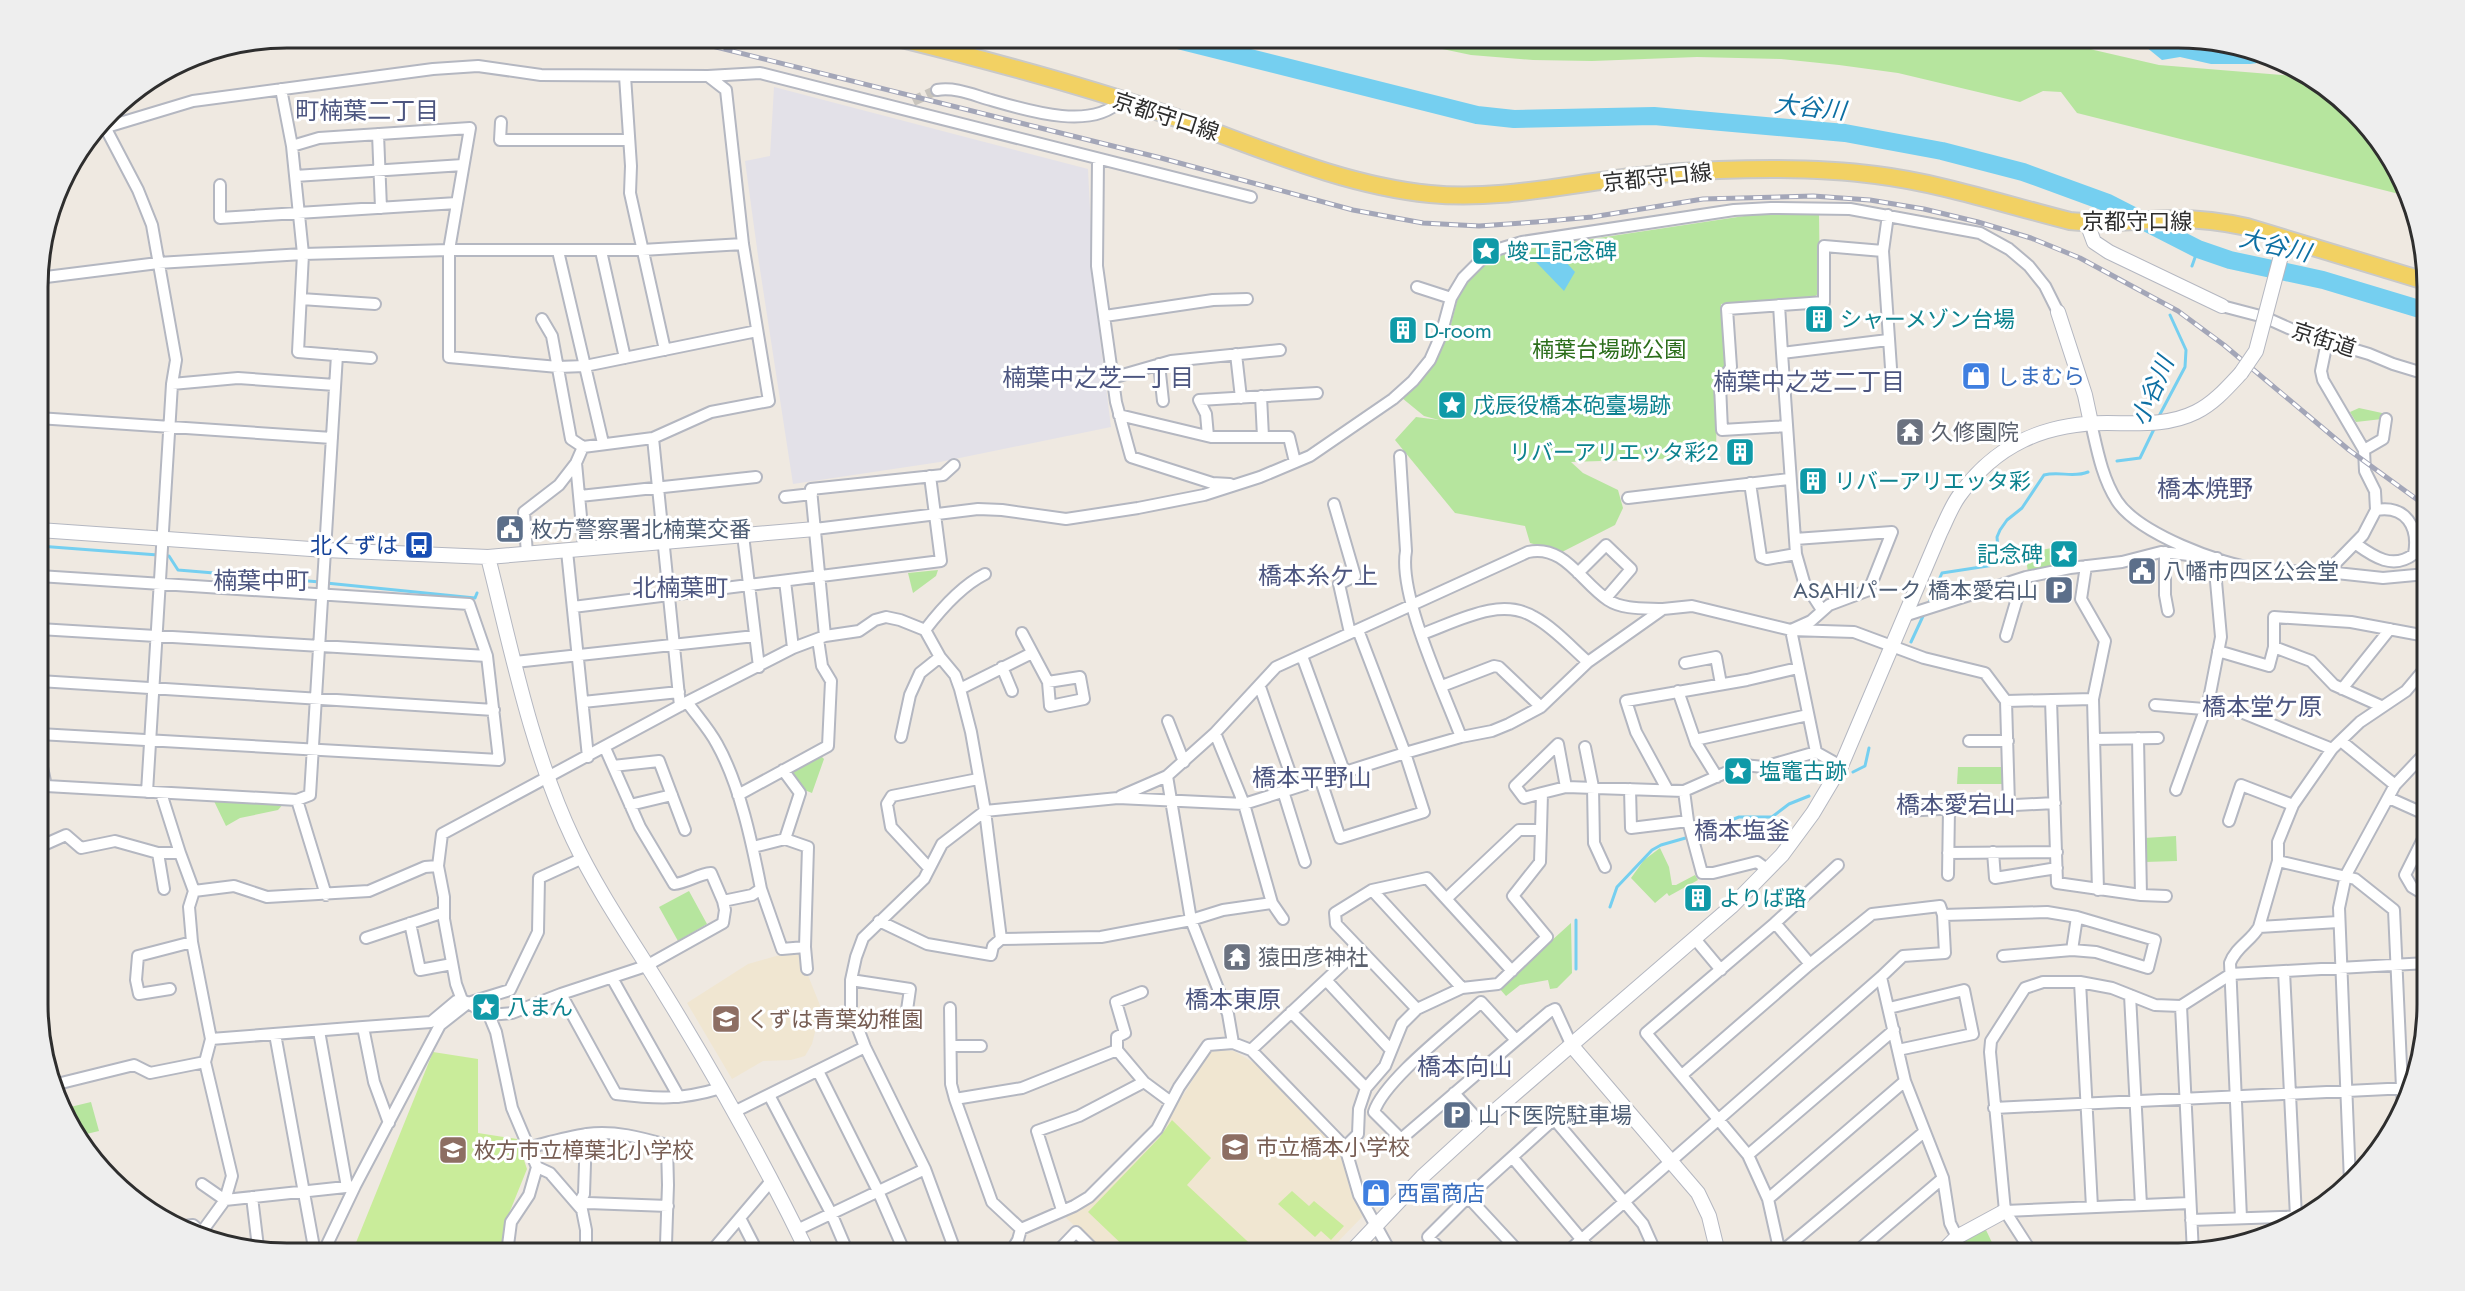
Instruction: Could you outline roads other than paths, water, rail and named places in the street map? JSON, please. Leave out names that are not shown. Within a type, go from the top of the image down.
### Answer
[{"type":"main road","name":"京都守口線","points":[[940,48],[1140,106],[1360,182],[1407,191],[1464,196],[1525,192],[1640,176],[1720,170],[1813,171],[1875,175],[1929,184],[2070,221],[2087,223],[2158,220],[2226,223],[2247,227],[2284,246],[2416,279]]},
{"type":"street","points":[[110,126],[193,101],[403,72],[478,66],[541,75],[708,76],[760,73],[910,106],[1098,159],[1251,197]]},
{"type":"street","points":[[625,75],[631,166],[630,192],[665,350]]},
{"type":"street","points":[[542,319],[552,336],[571,439],[583,447],[653,438],[711,412],[769,401],[743,244],[726,90],[708,76]]},
{"type":"street","points":[[937,90],[950,88],[1010,106],[1053,115],[1090,116],[1112,110],[1120,101]]},
{"type":"street","points":[[281,89],[292,146],[303,254],[298,352],[370,358]]},
{"type":"street","points":[[501,122],[500,140],[629,140]]},
{"type":"street","points":[[292,146],[319,138],[470,128],[449,250],[449,357],[558,367],[585,366],[757,331]]},
{"type":"street","points":[[105,132],[138,190],[152,225],[176,360],[171,384],[147,792]]},
{"type":"street","points":[[378,134],[381,208]]},
{"type":"street","points":[[1098,159],[1097,266],[1112,378],[1131,458],[1212,483],[1236,484]]},
{"type":"street","points":[[295,176],[463,165]]},
{"type":"street","points":[[223,192],[220,218],[457,203]]},
{"type":"street","points":[[48,531],[325,550],[488,557],[815,529],[993,509],[1066,519],[1204,495],[1310,456],[1393,399],[1413,381],[1430,360],[1451,298],[1463,278],[1481,260],[1499,249],[1522,242],[1743,210],[1850,209],[1980,233],[2009,249],[2029,266],[2044,286],[2058,312],[2085,395],[2102,469],[2117,502],[2142,526],[2217,558],[2256,569],[2327,572],[2383,578],[2417,575]]},
{"type":"street","points":[[1888,215],[1883,251],[1891,368]]},
{"type":"street","points":[[2087,223],[2094,242],[2109,252],[2222,306]]},
{"type":"street","points":[[49,277],[158,263],[303,254],[449,250],[601,251],[743,244]]},
{"type":"street","points":[[1787,426],[1722,430],[1720,385],[1731,367],[1727,309],[1824,302],[1824,246],[1883,251]]},
{"type":"street","points":[[1360,1243],[1422,1177],[1481,1123],[1732,906],[1782,855],[1813,813],[1841,766],[1893,648],[1919,612],[1957,498],[1977,473],[1998,454],[2026,438],[2054,428],[2091,423],[2160,423],[2178,419],[2212,402],[2241,373],[2256,351],[2284,246]]},
{"type":"street","points":[[558,251],[603,443]]},
{"type":"street","points":[[601,251],[625,358]]},
{"type":"street","points":[[1417,287],[1451,298]]},
{"type":"street","points":[[301,298],[375,304]]},
{"type":"street","points":[[1105,316],[1213,300],[1247,299]]},
{"type":"street","points":[[1779,305],[1789,479],[1796,554],[1804,582],[1822,610]]},
{"type":"street","name":"京街道","points":[[2222,306],[2264,317],[2302,334],[2417,371]]},
{"type":"street","points":[[1782,353],[1888,340]]},
{"type":"street","points":[[2327,342],[2321,371],[2323,380],[2364,450],[2365,471],[2375,491],[2376,510],[2356,544],[2351,546],[2327,572]]},
{"type":"street","points":[[1112,378],[1171,360],[1280,350]]},
{"type":"street","points":[[1236,354],[1241,398]]},
{"type":"street","points":[[48,786],[297,800],[310,795],[337,355]]},
{"type":"street","points":[[1160,364],[1163,400]]},
{"type":"street","points":[[171,384],[238,378],[335,385]]},
{"type":"street","points":[[1208,436],[1206,414],[1199,400],[1317,393]]},
{"type":"street","points":[[1261,396],[1263,437]]},
{"type":"street","points":[[1119,415],[1208,436],[1289,437],[1294,462]]},
{"type":"street","points":[[48,419],[332,438]]},
{"type":"street","points":[[2364,450],[2383,440],[2386,419]]},
{"type":"street","points":[[653,438],[679,692],[684,704],[717,744],[738,795],[753,847],[761,889],[782,949],[805,947]]},
{"type":"street","points":[[527,554],[524,512],[559,485],[576,463],[583,447]]},
{"type":"street","points":[[1400,456],[1406,551],[1404,562],[1412,607],[1461,737]]},
{"type":"street","points":[[576,463],[584,549]]},
{"type":"street","points":[[738,795],[828,746],[831,681],[822,666],[820,577],[811,489],[943,475],[954,465]]},
{"type":"street","points":[[573,607],[941,561],[930,476]]},
{"type":"street","points":[[580,496],[756,477]]},
{"type":"street","points":[[1628,498],[1789,479]]},
{"type":"street","points":[[1750,483],[1761,556],[1767,560],[1796,554]]},
{"type":"street","points":[[785,497],[812,495]]},
{"type":"street","points":[[1320,778],[1340,838],[1424,812],[1405,753],[1354,631],[1339,584],[1355,576],[1334,504]]},
{"type":"street","points":[[2356,544],[2373,556],[2387,562],[2408,559],[2414,554],[2416,540],[2414,533],[2400,511],[2387,508],[2376,510]]},
{"type":"street","points":[[1791,630],[1811,621],[1828,605],[1869,590],[1892,532],[1795,539]]},
{"type":"street","points":[[743,535],[759,667]]},
{"type":"street","points":[[1578,573],[1606,544],[1631,569],[1606,598]]},
{"type":"street","points":[[1118,798],[1167,776],[1215,733],[1276,668],[1528,552],[1540,549],[1555,553],[1610,602],[1635,608],[1663,609],[1692,606],[1791,630],[1854,633],[1893,648],[1985,673],[2006,701],[2010,805]]},
{"type":"street","points":[[567,551],[588,757]]},
{"type":"street","points":[[1919,612],[2022,578],[2086,566],[2122,562],[2165,552],[2217,558]]},
{"type":"street","points":[[2165,552],[2165,595],[2168,611]]},
{"type":"street","points":[[488,557],[529,720],[548,778],[573,839],[646,966],[736,1111],[803,1243]]},
{"type":"street","points":[[2176,790],[2206,704],[2221,637],[2215,570],[2217,558]]},
{"type":"street","points":[[2086,566],[2081,599],[2105,642],[2093,699],[2098,890]]},
{"type":"street","points":[[925,630],[937,614],[973,580],[985,574]]},
{"type":"street","points":[[48,577],[469,604],[487,656],[499,760],[48,734]]},
{"type":"street","points":[[2006,636],[2022,578]]},
{"type":"street","points":[[785,581],[793,648]]},
{"type":"street","points":[[1422,634],[1490,610],[1510,608],[1534,617],[1588,662]]},
{"type":"street","points":[[952,1243],[925,1169],[865,1047],[851,1010],[851,980],[863,938],[924,879],[942,844],[984,811],[1118,798],[1244,804],[1320,778],[1461,737],[1492,731],[1541,707],[1588,662],[1663,609]]},
{"type":"street","points":[[605,748],[640,827],[674,884],[680,884],[702,873],[711,873],[723,901],[725,910],[723,923],[646,966],[512,1013],[489,1015],[465,1002],[452,964],[438,866],[442,834],[793,648],[822,637],[859,631],[875,620],[886,617],[925,630],[940,657],[955,675],[971,732],[1001,939]]},
{"type":"street","points":[[2218,651],[2268,666],[2274,647],[2274,617],[2351,622],[2417,634]]},
{"type":"street","points":[[48,629],[487,656]]},
{"type":"street","points":[[2342,689],[2390,629]]},
{"type":"street","points":[[1791,630],[1816,752]]},
{"type":"street","points":[[1022,633],[1048,682]]},
{"type":"street","points":[[515,662],[755,636]]},
{"type":"street","points":[[2274,647],[2312,661],[2334,685],[2381,706]]},
{"type":"street","points":[[960,689],[1032,653]]},
{"type":"street","points":[[1302,656],[1344,771]]},
{"type":"street","points":[[901,737],[910,694],[920,674],[940,657]]},
{"type":"street","points":[[1685,663],[1716,657],[1721,684]]},
{"type":"street","points":[[1442,686],[1494,666],[1499,667],[1541,707]]},
{"type":"street","points":[[1002,667],[1012,691]]},
{"type":"street","points":[[1667,789],[1636,732],[1626,701],[1798,668]]},
{"type":"street","points":[[2241,1218],[2230,963],[2234,953],[2256,933],[2259,927],[2278,861],[2278,842],[2294,805],[2332,749],[2360,722],[2406,691],[2417,679]]},
{"type":"street","points":[[48,682],[494,710]]},
{"type":"street","points":[[1260,687],[1295,787]]},
{"type":"street","points":[[1678,691],[1695,740],[1717,777]]},
{"type":"street","points":[[583,702],[679,692]]},
{"type":"street","points":[[2006,701],[2093,699]]},
{"type":"street","points":[[2051,700],[2057,883],[2098,890],[2166,896]]},
{"type":"street","points":[[2155,705],[2206,704],[2332,749]]},
{"type":"street","points":[[1695,740],[1808,715]]},
{"type":"street","points":[[1168,721],[1184,762]]},
{"type":"street","points":[[1215,733],[1244,804],[1272,903],[1283,919]]},
{"type":"street","points":[[2138,738],[2141,895]]},
{"type":"street","points":[[2094,739],[2158,738]]},
{"type":"street","points":[[1970,741],[2008,741]]},
{"type":"street","points":[[2341,741],[2395,785]]},
{"type":"street","points":[[1566,787],[1558,744],[1515,786],[1524,798],[1566,787],[1684,791],[1743,765],[1764,767],[1816,752],[1841,766]]},
{"type":"street","points":[[1585,747],[1593,788],[1594,843],[1605,867]]},
{"type":"street","points":[[613,766],[659,761],[685,830]]},
{"type":"street","points":[[2349,1171],[2338,922],[2346,875],[2395,785],[2417,762]]},
{"type":"street","points":[[783,770],[800,793],[784,839]]},
{"type":"street","points":[[1167,776],[1191,920],[1228,1014],[1233,1043]]},
{"type":"street","points":[[929,868],[891,827],[887,804],[892,796],[978,779]]},
{"type":"street","points":[[2229,820],[2241,785],[2294,805]]},
{"type":"street","points":[[1630,789],[1631,828],[1688,820]]},
{"type":"street","points":[[1283,791],[1305,862]]},
{"type":"street","points":[[1684,791],[1688,820],[1702,873],[1713,873],[1757,862],[1768,870]]},
{"type":"street","points":[[161,793],[194,891],[189,907],[192,942],[211,1039],[205,1062],[232,1176],[225,1200],[205,1228]]},
{"type":"street","points":[[1346,1147],[1358,1134],[1359,1108],[1366,1088],[1385,1066],[1402,1024],[1418,1010],[1461,988],[1498,984],[1547,937],[1513,896],[1540,862],[1542,793]]},
{"type":"street","points":[[630,805],[672,795]]},
{"type":"street","points":[[2389,798],[2417,811]]},
{"type":"street","points":[[297,800],[326,895]]},
{"type":"street","points":[[1904,811],[2055,803]]},
{"type":"street","points":[[1948,808],[1948,875]]},
{"type":"street","points":[[1447,898],[1519,830],[1541,830]]},
{"type":"street","points":[[48,843],[66,835],[81,848],[115,841],[158,853],[180,854]]},
{"type":"street","points":[[753,847],[784,839],[808,847],[805,947],[807,969]]},
{"type":"street","points":[[2417,851],[2405,875],[2412,887],[2417,890]]},
{"type":"street","points":[[1993,852],[1995,878],[2057,868]]},
{"type":"street","points":[[1948,853],[2056,852]]},
{"type":"street","points":[[158,853],[164,889]]},
{"type":"street","points":[[211,1039],[431,1022],[456,1001],[465,1002],[510,990],[538,932],[539,878],[583,858]]},
{"type":"street","points":[[2278,861],[2346,875],[2355,879],[2394,910],[2404,1080]]},
{"type":"street","points":[[1778,1243],[1768,1199],[1748,1155],[1646,1033],[1775,923],[1838,865]]},
{"type":"street","points":[[194,891],[234,886],[267,897],[369,891],[424,867],[438,866]]},
{"type":"street","points":[[1418,1010],[1336,924],[1335,913],[1372,890],[1426,878],[1447,898],[1512,971]]},
{"type":"street","points":[[723,901],[752,895],[761,889]]},
{"type":"street","points":[[1372,890],[1461,988]]},
{"type":"street","points":[[879,921],[927,944],[991,955],[993,946],[1001,939],[1101,937],[1191,920],[1223,910],[1272,903]]},
{"type":"street","points":[[1577,1243],[1903,956],[1945,953],[1943,915],[1940,906],[1872,914],[1810,964],[1682,1075]]},
{"type":"street","points":[[366,938],[444,912]]},
{"type":"street","points":[[1943,915],[2047,912],[2077,917],[2155,940],[2148,968],[2096,952],[2072,950],[2003,956]]},
{"type":"street","points":[[2072,950],[2077,917]]},
{"type":"street","points":[[2259,927],[2338,922]]},
{"type":"street","points":[[410,923],[420,970],[452,964]]},
{"type":"street","points":[[1775,923],[1810,964]]},
{"type":"street","points":[[1695,939],[1721,970]]},
{"type":"street","points":[[170,989],[139,994],[136,980],[138,956],[192,942]]},
{"type":"street","points":[[1251,1050],[1359,949]]},
{"type":"street","points":[[2026,1243],[2005,1211],[1994,1108],[1991,1041],[2025,988],[2043,982],[2080,982],[2112,988],[2155,1005],[2181,1006],[2231,974],[2417,964]]},
{"type":"street","points":[[2284,971],[2290,1094],[2301,1209]]},
{"type":"street","points":[[1881,977],[1905,1081],[1943,1178],[1950,1223],[1957,1237]]},
{"type":"street","points":[[612,978],[680,1097]]},
{"type":"street","points":[[851,980],[910,989],[906,1017],[856,1024]]},
{"type":"street","points":[[1326,980],[1390,1049]]},
{"type":"street","points":[[2080,982],[2091,1207]]},
{"type":"street","points":[[1889,1008],[1964,990],[1973,1034],[1898,1050]]},
{"type":"street","points":[[1142,992],[1116,1002],[1125,1033],[1118,1037],[1117,1050],[1144,1082],[1171,1102]]},
{"type":"street","points":[[561,994],[616,1094],[660,1099],[699,1095],[722,1088]]},
{"type":"street","points":[[2130,995],[2141,1205]]},
{"type":"street","points":[[328,1243],[351,1186],[389,1123],[440,1025],[465,1002]]},
{"type":"street","points":[[1516,1040],[1481,1002],[1391,1084],[1378,1100],[1374,1112],[1401,1139],[1555,1009],[1572,1046],[1698,1193],[1712,1225],[1716,1243]]},
{"type":"street","points":[[2181,1006],[2192,1242]]},
{"type":"street","points":[[950,1008],[951,1084],[955,1099],[992,1202],[1021,1229]]},
{"type":"street","points":[[1291,1012],[1366,1088]]},
{"type":"street","points":[[489,1015],[496,1032],[512,1108],[527,1148],[537,1167],[550,1173],[582,1210],[586,1243]]},
{"type":"street","points":[[363,1027],[374,1082],[389,1123]]},
{"type":"street","points":[[1748,1155],[1894,1030]]},
{"type":"street","points":[[319,1031],[351,1186]]},
{"type":"street","points":[[275,1034],[313,1243]]},
{"type":"street","points":[[1016,1243],[1021,1229],[1089,1197],[1156,1129],[1208,1045],[1233,1043],[1251,1050],[1346,1147],[1359,1195],[1386,1243]]},
{"type":"street","points":[[952,1046],[981,1046]]},
{"type":"street","points":[[736,1111],[865,1047]]},
{"type":"street","points":[[955,1099],[1022,1088],[1117,1050]]},
{"type":"street","points":[[62,1083],[134,1065],[150,1073],[205,1062]]},
{"type":"street","points":[[818,1071],[878,1191],[901,1243]]},
{"type":"street","points":[[1768,1199],[1905,1081]]},
{"type":"street","points":[[1062,1210],[1038,1131],[1079,1116],[1144,1082]]},
{"type":"street","points":[[1994,1108],[2401,1088]]},
{"type":"street","points":[[1454,1093],[1481,1123]]},
{"type":"street","points":[[769,1095],[831,1213],[844,1243]]},
{"type":"street","points":[[1434,1243],[1428,1237],[1468,1197],[1554,1119],[1643,1224],[1652,1243]]},
{"type":"street","points":[[1792,1243],[1924,1132]]},
{"type":"street","points":[[527,1148],[586,1134],[620,1134],[667,1145],[666,1243]]},
{"type":"street","points":[[578,1205],[584,1194],[586,1134]]},
{"type":"street","points":[[1512,1156],[1585,1243]]},
{"type":"street","points":[[508,1243],[511,1222],[529,1194],[537,1167]]},
{"type":"street","points":[[797,1230],[925,1169]]},
{"type":"street","points":[[1867,1243],[1943,1178]]},
{"type":"street","points":[[719,1243],[772,1180]]},
{"type":"street","points":[[202,1184],[225,1200],[351,1186]]},
{"type":"street","points":[[252,1197],[257,1241]]},
{"type":"street","points":[[1468,1197],[1511,1243]]},
{"type":"street","points":[[578,1205],[588,1203],[668,1206]]},
{"type":"street","points":[[1951,1243],[1957,1237],[2005,1211],[2190,1203]]},
{"type":"street","points":[[2191,1220],[2287,1216]]},
{"type":"street","points":[[740,1218],[753,1243]]},
{"type":"street","points":[[1066,1243],[1076,1232],[1087,1243]]},
{"type":"water","points":[[2147,48],[2209,50],[2260,63],[2211,64],[2180,57],[2162,60]]},
{"type":"water","points":[[1557,246],[1556,251],[1575,272],[1564,291],[1536,262],[1540,247]]},
{"type":"waterway","name":"大谷川","points":[[1210,48],[1477,115],[1514,119],[1654,116],[1845,133],[1942,151],[2023,172],[2108,203],[2198,249],[2230,260],[2323,280],[2417,308]]},
{"type":"waterway","points":[[2192,266],[2198,249]]},
{"type":"waterway","name":"小谷川","points":[[2158,418],[2185,367],[2186,350],[2170,315]]},
{"type":"waterway","name":"小谷川","points":[[2117,461],[2140,458],[2155,427]]},
{"type":"waterway","points":[[1928,605],[1942,573],[1994,565],[1999,561],[1997,537],[2000,530],[2007,520],[2022,508],[2044,475],[2088,472]]},
{"type":"waterway","points":[[48,547],[158,555]]},
{"type":"waterway","points":[[165,556],[169,556],[178,570],[320,582]]},
{"type":"waterway","points":[[326,583],[475,598],[477,593]]},
{"type":"waterway","points":[[1911,642],[1924,614]]},
{"type":"waterway","points":[[1853,772],[1865,766],[1869,748]]},
{"type":"waterway","points":[[1695,834],[1739,817],[1772,817],[1789,804],[1809,796]]},
{"type":"waterway","points":[[1610,907],[1617,887],[1652,850],[1689,837]]},
{"type":"waterway","points":[[1576,920],[1576,969]]},
{"type":"tunnel","points":[[913,101],[937,90]]},
{"type":"railway","points":[[720,48],[1161,158],[1353,210],[1423,223],[1479,226],[1592,217],[1703,199],[1813,196],[1870,200],[1924,209],[1978,222],[2031,238],[2080,258],[2178,311],[2224,345],[2349,450],[2417,499]]},
{"type":"place","name":"竣工記念碑","points":[[1486,251]]},
{"type":"place","name":"シャーメゾン台場","points":[[1819,319]]},
{"type":"place","name":"D-room","points":[[1403,330]]},
{"type":"place","name":"しまむら","points":[[1976,376]]},
{"type":"place","name":"戊辰役橋本砲臺場跡","points":[[1452,405]]},
{"type":"place","name":"久修園院","points":[[1910,432]]},
{"type":"place","name":"リバーアリエッタ彩２","points":[[1740,452]]},
{"type":"place","name":"リバーアリエッタ彩","points":[[1813,481]]},
{"type":"place","name":"枚方警察署北楠葉交番","points":[[510,529]]},
{"type":"place","name":"北くずは","points":[[419,545]]},
{"type":"place","name":"記念碑","points":[[2064,554]]},
{"type":"place","name":"八幡市四区公会堂","points":[[2142,571]]},
{"type":"place","name":"ASAHIパーク 橋本愛宕山","points":[[2059,590]]},
{"type":"place","name":"塩竈古跡","points":[[1738,771]]},
{"type":"place","name":"よりば路","points":[[1698,898]]},
{"type":"place","name":"猿田彦神社","points":[[1237,957]]},
{"type":"place","name":"八まん","points":[[486,1007]]},
{"type":"place","name":"くずは青葉幼稚園","points":[[726,1019]]},
{"type":"place","name":"山下医院駐車場","points":[[1457,1115]]},
{"type":"place","name":"市立橋本小学校","points":[[1235,1147]]},
{"type":"place","name":"枚方市立樟葉北小学校","points":[[453,1150]]},
{"type":"place","name":"西冨商店","points":[[1376,1193]]},
{"type":"district","name":"町楠葉二丁目","points":[[367,110]]},
{"type":"district","name":"楠葉中之芝一丁目","points":[[1098,377]]},
{"type":"district","name":"楠葉中之芝二丁目","points":[[1809,381]]},
{"type":"district","name":"橋本焼野","points":[[2205,488]]},
{"type":"district","name":"橋本糸ケ上","points":[[1318,575]]},
{"type":"district","name":"楠葉中町","points":[[261,580]]},
{"type":"district","name":"北楠葉町","points":[[680,587]]},
{"type":"district","name":"橋本堂ケ原","points":[[2262,706]]},
{"type":"district","name":"橋本平野山","points":[[1312,777]]},
{"type":"district","name":"橋本愛宕山","points":[[1956,804]]},
{"type":"district","name":"橋本塩釜","points":[[1742,830]]},
{"type":"district","name":"橋本東原","points":[[1233,999]]},
{"type":"district","name":"橋本向山","points":[[1465,1066]]},
{"type":"park label","name":"楠葉台場跡公園","points":[[1609,349]]}]
